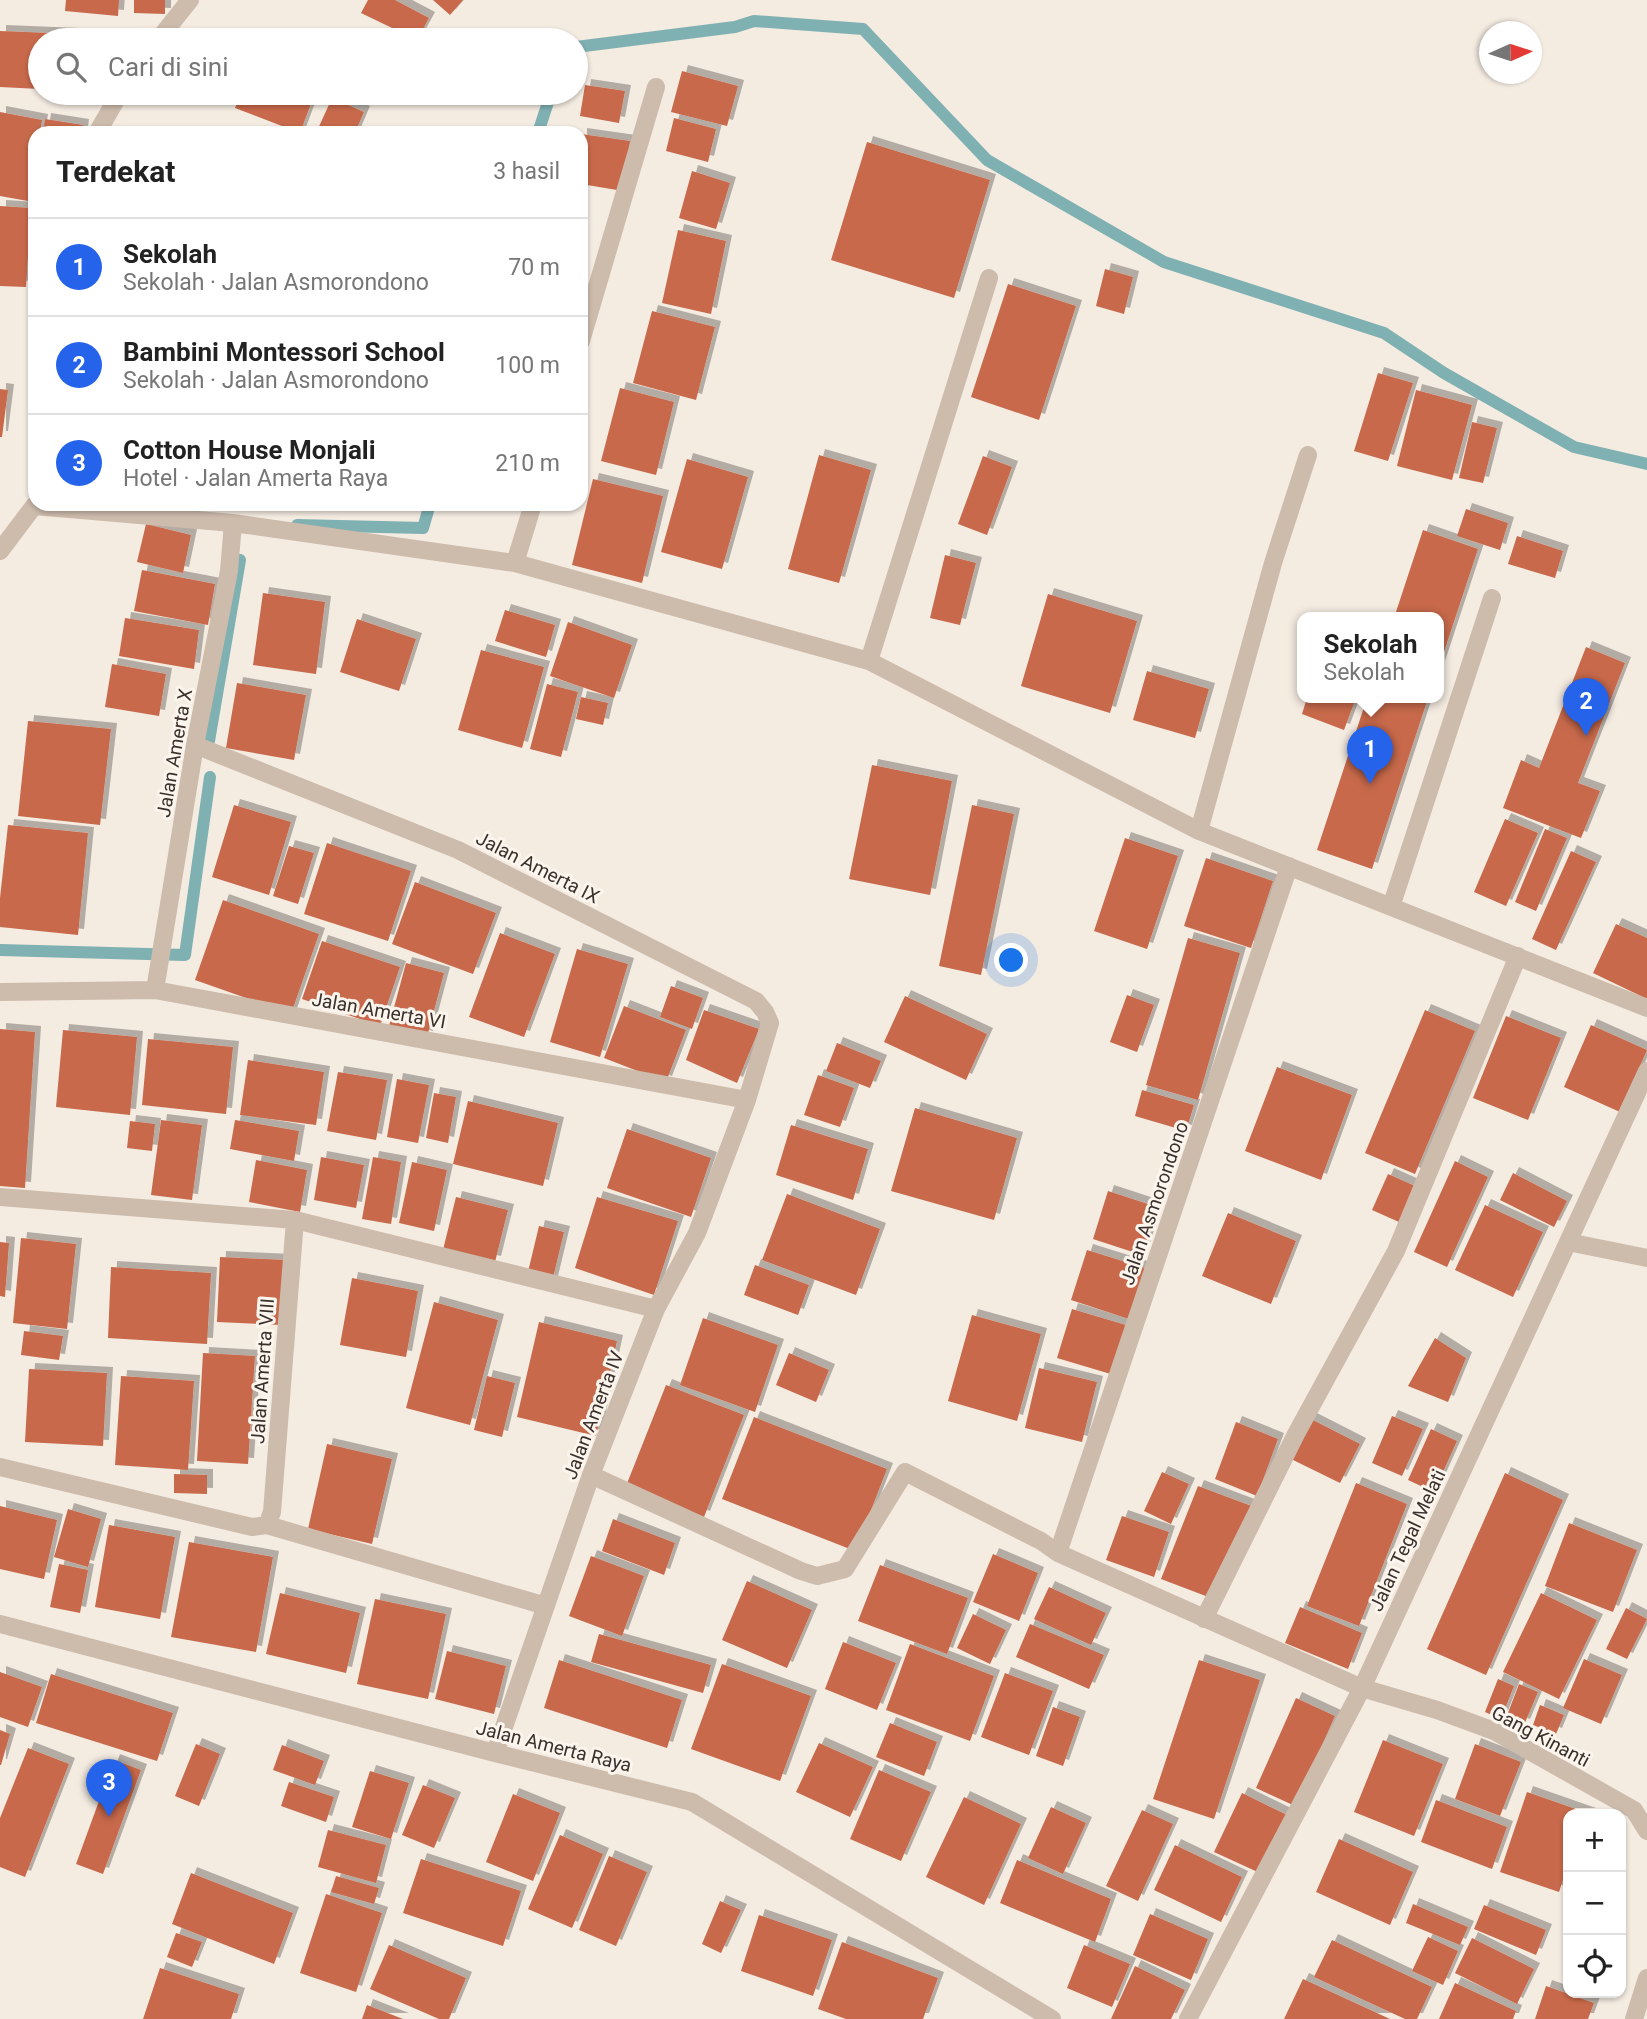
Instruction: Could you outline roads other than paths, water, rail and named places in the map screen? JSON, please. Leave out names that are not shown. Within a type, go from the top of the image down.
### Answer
[{"type":"street","points":[[168,28],[190,0]]},
{"type":"street","points":[[588,317],[656,87]]},
{"type":"street","points":[[101,126],[113,105]]},
{"type":"street","points":[[869,661],[989,278]]},
{"type":"street","points":[[1199,831],[1273,563],[1308,455]]},
{"type":"street","points":[[0,551],[29,511]]},
{"type":"street","points":[[120,511],[233,523],[515,563],[869,661],[1199,831],[1647,1008]]},
{"type":"street","points":[[515,563],[531,511]]},
{"type":"street","name":"Jalan Amerta X","points":[[155,990],[195,745],[229,572],[233,523]]},
{"type":"street","points":[[1391,907],[1492,598]]},
{"type":"street","name":"Jalan Amerta IX","points":[[195,745],[458,850],[756,1001],[770,1023],[747,1100]]},
{"type":"street","name":"Jalan Asmorondono","points":[[1058,1553],[1289,866]]},
{"type":"street","points":[[1204,1619],[1296,1434],[1396,1251],[1518,957]]},
{"type":"street","name":"Jalan Amerta VI","points":[[0,992],[155,990],[747,1100]]},
{"type":"street","name":"Jalan Tegal Melati","points":[[1188,2019],[1362,1688],[1647,1071]]},
{"type":"street","name":"Jalan Amerta IV","points":[[495,1753],[592,1475],[656,1309],[697,1233],[747,1100]]},
{"type":"street","points":[[0,1197],[295,1220],[656,1309]]},
{"type":"street","name":"Jalan Amerta VIII","points":[[267,1524],[272,1512],[295,1220]]},
{"type":"street","points":[[1568,1242],[1647,1258]]},
{"type":"street","points":[[0,1467],[252,1527],[267,1524],[546,1606]]},
{"type":"street","name":"Gang Kinanti","points":[[592,1475],[817,1576],[845,1569],[905,1472],[1041,1541],[1058,1553],[1204,1619],[1362,1688],[1437,1710],[1494,1731],[1641,1804],[1647,1830]]},
{"type":"street","name":"Jalan Amerta Raya","points":[[0,1624],[692,1802],[1052,2019]]},
{"type":"street","points":[[1634,2019],[1647,1978]]},
{"type":"waterway","points":[[588,45],[735,27],[754,21],[863,29],[987,160],[1164,262],[1384,333],[1444,373],[1574,447],[1647,464]]},
{"type":"waterway","points":[[540,126],[547,105]]},
{"type":"waterway","points":[[297,525],[423,528],[428,511]]},
{"type":"waterway","points":[[209,741],[240,560]]},
{"type":"waterway","points":[[0,950],[185,955],[210,777]]},
{"type":"place","name":"Bambini Montessori School","points":[[1586,736]]},
{"type":"place","name":"Sekolah","points":[[1370,784]]},
{"type":"place","name":"Cotton House Monjali","points":[[109,1817]]}]
